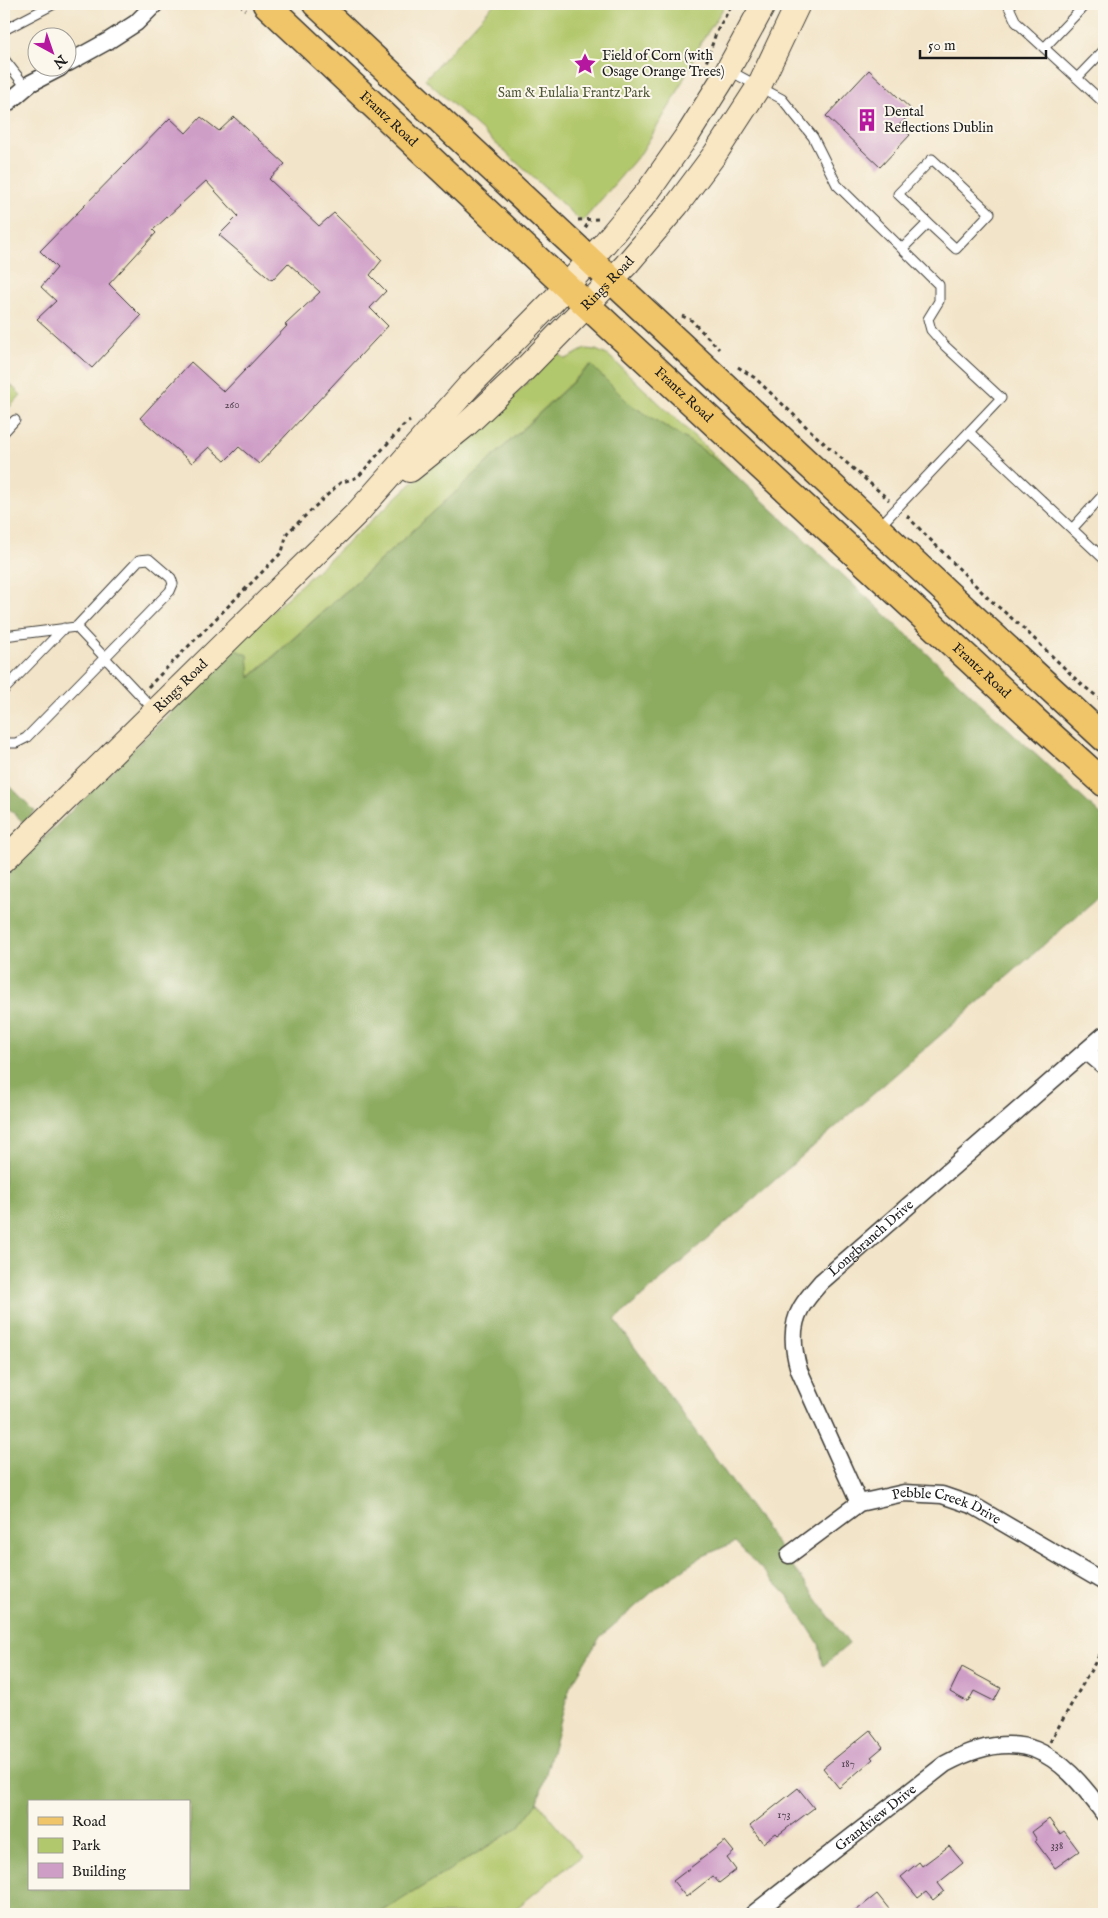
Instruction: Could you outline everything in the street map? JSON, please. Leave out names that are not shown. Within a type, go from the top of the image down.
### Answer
[{"type":"main road","name":"Frantz Road","points":[[266,4],[1013,701],[1104,783]]},
{"type":"main road","points":[[316,4],[589,250],[612,280],[1104,738]]},
{"type":"main road","name":"Rings Road","points":[[358,512],[469,386],[567,286],[589,250],[659,176],[689,133],[728,70],[764,4]]},
{"type":"main road","name":"Rings Road","points":[[4,860],[148,704],[358,512],[466,425],[520,375],[626,265],[677,205],[715,154],[759,86],[798,4]]},
{"type":"street","points":[[78,58],[136,23],[156,4]]},
{"type":"street","points":[[4,106],[26,87],[42,78]]},
{"type":"street","name":"Longbranch Drive","points":[[859,1504],[799,1370],[793,1339],[801,1308],[820,1282],[1104,1035]]},
{"type":"street","points":[[1086,1051],[1104,1066]]},
{"type":"street","name":"Pebble Creek Drive","points":[[789,1555],[859,1504],[904,1493],[942,1495],[974,1506],[1104,1582]]},
{"type":"street","name":"Grandview Drive","points":[[753,1914],[945,1764],[973,1750],[997,1744],[1024,1746],[1043,1754]]},
{"type":"street","points":[[1043,1754],[1056,1759],[1082,1783],[1104,1814]]},
{"type":"lane","points":[[4,30],[54,4]]},
{"type":"lane","points":[[1044,48],[1086,4]]},
{"type":"lane","points":[[1009,5],[1016,22],[1104,103]]},
{"type":"lane","points":[[1077,78],[1104,50]]},
{"type":"lane","points":[[4,59],[26,87]]},
{"type":"lane","points":[[728,70],[782,98],[813,137],[837,185],[939,285],[939,301],[928,319],[931,330],[945,346],[1001,398],[878,529]]},
{"type":"lane","points":[[932,159],[990,213],[956,249],[928,223],[898,194],[932,159]]},
{"type":"lane","points":[[902,249],[928,223]]},
{"type":"lane","points":[[4,432],[15,420]]},
{"type":"lane","points":[[969,432],[1104,559]]},
{"type":"lane","points":[[1072,529],[1104,494]]},
{"type":"lane","points":[[4,636],[76,627],[138,560],[149,559],[171,578],[174,584],[170,591],[26,738],[16,743],[4,740]]},
{"type":"lane","points":[[76,627],[148,704]]},
{"type":"lane","points":[[4,690],[64,628]]},
{"type":"path","points":[[702,73],[716,33],[732,4]]},
{"type":"path","points":[[590,221],[597,220],[602,215]]},
{"type":"path","points":[[589,250],[590,221]]},
{"type":"path","points":[[589,250],[593,229],[590,221]]},
{"type":"path","points":[[674,312],[691,320],[722,352]]},
{"type":"path","points":[[733,364],[755,378],[816,436],[898,508],[988,598],[1022,627],[1081,684],[1104,702]]},
{"type":"path","points":[[148,704],[282,552],[287,533],[340,483],[358,477],[403,426],[411,420]]},
{"type":"path","points":[[1043,1754],[1104,1646]]},
{"type":"green space","name":"Sam & Eulalia Frantz Park","points":[[494,4],[726,4],[702,41],[674,99],[641,153],[582,222],[425,79]]},
{"type":"green space","points":[[585,349],[596,350],[609,356],[731,471],[700,448],[631,405],[590,365],[458,490],[249,678],[234,649],[278,606],[457,442],[483,427],[557,353],[566,359]]},
{"type":"green space","points":[[591,365],[631,405],[700,448],[731,471],[1104,818],[1104,892],[615,1320],[849,1644],[823,1666],[819,1644],[788,1596],[735,1542],[701,1557],[658,1587],[600,1637],[570,1687],[538,1802],[519,1827],[378,1914],[4,1914],[4,878],[234,649],[248,655],[250,678],[458,490]]},
{"type":"green space","points":[[4,378],[21,395],[4,413]]},
{"type":"green space","points":[[4,780],[35,811],[24,823],[4,804]]},
{"type":"green space","points":[[538,1802],[581,1856],[509,1914],[378,1914],[519,1827]]},
{"type":"building","name":"Dental Reflections Dublin","points":[[869,70],[913,111],[899,125],[910,135],[880,167],[826,116]]},
{"type":"building","points":[[201,117],[219,131],[234,117],[285,164],[269,179],[319,226],[334,213],[382,260],[370,275],[386,291],[370,308],[388,326],[259,464],[239,447],[225,461],[209,447],[192,463],[140,418],[191,362],[224,392],[287,326],[285,325],[320,292],[288,263],[272,280],[219,235],[238,216],[206,181],[153,230],[156,233],[109,284],[141,316],[92,368],[37,319],[56,301],[41,287],[57,268],[40,251],[170,118],[186,133]]},
{"type":"building","points":[[962,1667],[1001,1688],[994,1701],[974,1691],[968,1702],[950,1692]]},
{"type":"building","points":[[870,1730],[883,1747],[871,1757],[873,1759],[839,1788],[823,1768]]},
{"type":"building","points":[[798,1788],[814,1808],[778,1835],[776,1833],[763,1843],[750,1826]]},
{"type":"building","points":[[1049,1819],[1060,1834],[1064,1831],[1079,1851],[1055,1868],[1035,1841],[1037,1840],[1032,1832]]},
{"type":"building","points":[[725,1841],[734,1852],[727,1858],[736,1870],[719,1883],[713,1876],[686,1897],[673,1881]]},
{"type":"building","points":[[949,1846],[963,1863],[938,1883],[944,1891],[933,1900],[926,1892],[918,1898],[901,1877],[919,1862],[922,1866]]},
{"type":"building","points":[[877,1894],[893,1914],[852,1914]]},
{"type":"place","name":"Field of Corn (with Osage Orange Trees)","points":[[585,64]]},
{"type":"place","name":"Dental Reflections Dublin","points":[[867,120]]}]
